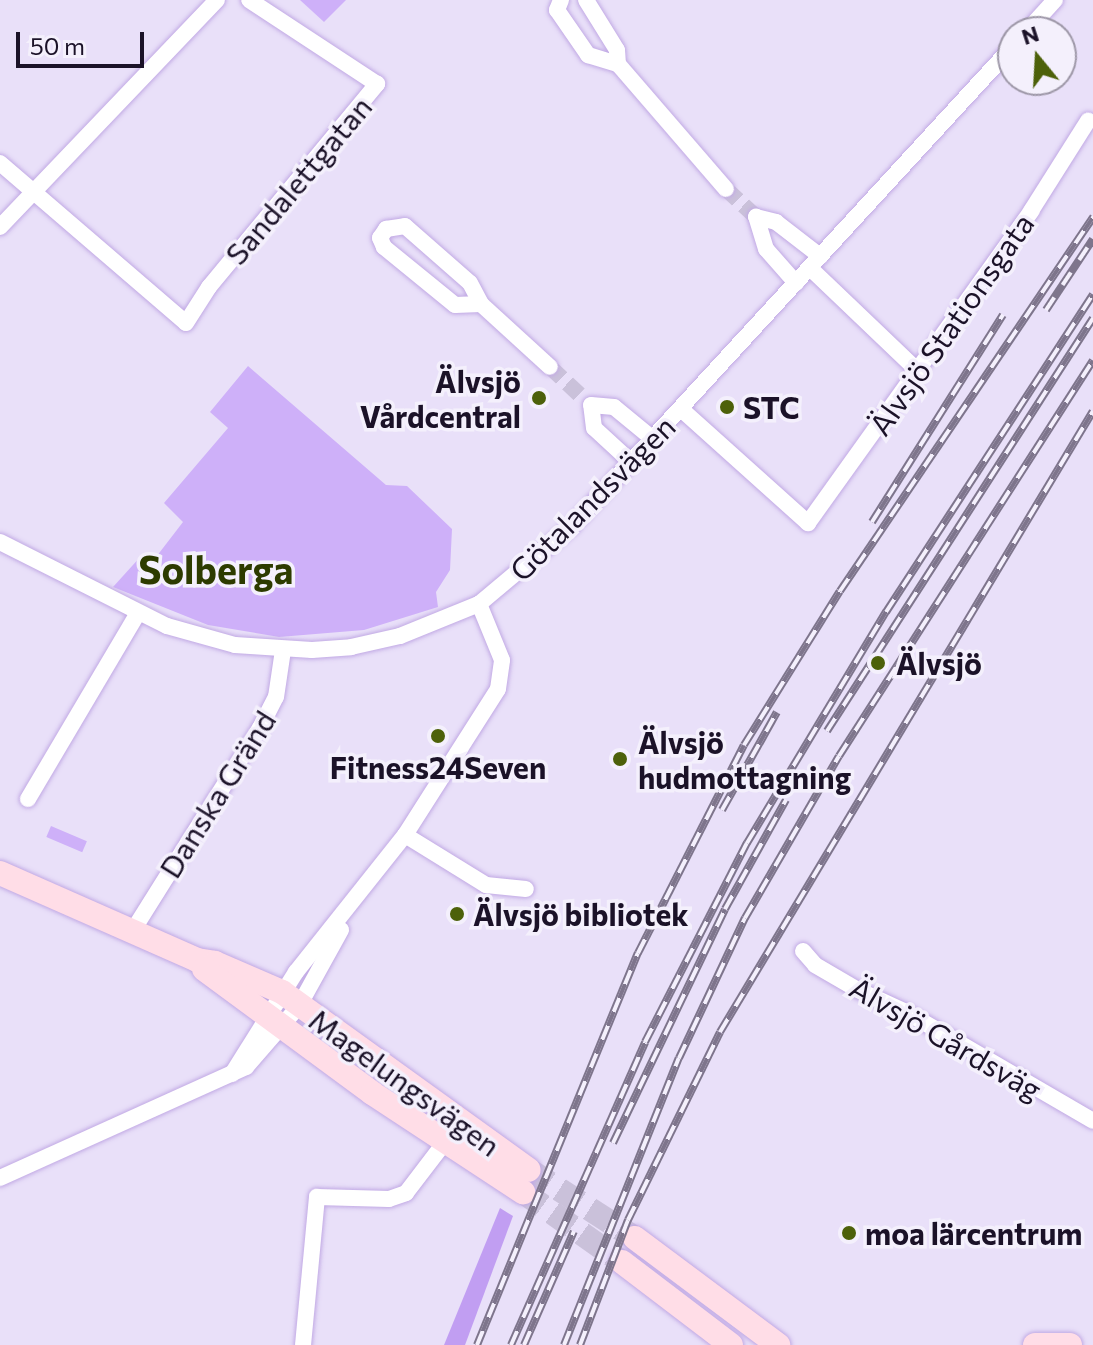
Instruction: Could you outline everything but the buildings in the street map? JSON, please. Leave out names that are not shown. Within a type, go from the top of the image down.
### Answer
[{"type":"main road","points":[[0,873],[197,960]]},
{"type":"main road","name":"Magelungsvägen","points":[[197,960],[215,963],[290,999],[526,1181],[445,1142],[276,1021],[197,960]]},
{"type":"main road","points":[[635,1238],[778,1345]]},
{"type":"main road","points":[[622,1262],[731,1345]]},
{"type":"main road","points":[[1035,1345],[1070,1345]]},
{"type":"street","points":[[0,227],[32,190],[217,0]]},
{"type":"street","name":"Sandalettgatan","points":[[32,190],[186,323],[209,287],[377,84],[249,0]]},
{"type":"street","points":[[561,0],[557,10],[588,55],[618,64],[726,189]]},
{"type":"street","points":[[586,0],[617,50],[618,64]]},
{"type":"street","points":[[1040,16],[1055,0]]},
{"type":"street","name":"Götalandsvägen","points":[[0,542],[138,613],[200,636],[283,650],[371,642],[479,604],[572,526],[997,63]]},
{"type":"street","name":"Älvsjö Stationsgata","points":[[681,409],[808,523],[919,372],[925,354],[1031,211],[1088,121]]},
{"type":"street","points":[[0,163],[32,190]]},
{"type":"street","points":[[796,283],[766,249],[756,217],[776,222],[919,372]]},
{"type":"street","points":[[481,304],[455,305],[384,247],[380,238],[386,229],[405,226],[470,283],[481,304],[550,367]]},
{"type":"street","points":[[631,462],[594,428],[585,399],[614,407],[653,439]]},
{"type":"street","points":[[0,1178],[232,1074],[259,1057],[290,999],[357,899],[405,835],[504,674],[494,632],[479,604]]},
{"type":"street","points":[[28,799],[138,613]]},
{"type":"street","name":"Danska Gränd","points":[[132,932],[276,697],[283,650]]},
{"type":"street","points":[[405,835],[486,885],[526,889]]},
{"type":"street","name":"Älvsjö Gårdsväg","points":[[803,951],[815,965],[856,989],[906,1012],[1093,1121]]},
{"type":"street","points":[[303,1345],[317,1197],[389,1199],[406,1193],[445,1142]]},
{"type":"shaded area","points":[[300,0],[346,0],[324,22]]},
{"type":"shaded area","points":[[248,366],[386,485],[407,486],[452,529],[450,570],[436,592],[438,607],[364,630],[279,637],[208,625],[113,587],[142,555],[153,561],[183,522],[164,503],[228,428],[210,412]]},
{"type":"shaded area","points":[[51,826],[87,841],[82,852],[46,837]]},
{"type":"shaded area","points":[[500,1208],[513,1216],[465,1345],[444,1345]]},
{"type":"tunnel","points":[[726,189],[756,217]]},
{"type":"tunnel","points":[[550,367],[579,394]]},
{"type":"tunnel","points":[[529,1170],[635,1238]]},
{"type":"tunnel","points":[[523,1192],[622,1262]]},
{"type":"railway","points":[[477,1345],[638,953],[744,745],[840,591],[1093,217]]},
{"type":"railway","points":[[1046,310],[1093,239]]},
{"type":"railway","points":[[511,1345],[645,1042],[747,843],[886,612],[1093,295]]},
{"type":"railway","points":[[872,522],[1003,315]]},
{"type":"railway","points":[[827,731],[1093,318]]},
{"type":"railway","points":[[564,1345],[679,1058],[745,918],[839,756],[1093,361]]},
{"type":"railway","points":[[580,1345],[628,1220],[720,1032],[1093,411]]},
{"type":"railway","points":[[722,810],[777,712]]},
{"type":"railway","points":[[613,1143],[725,909],[786,800]]},
{"type":"railway","points":[[524,1345],[574,1231]]},
{"type":"place","name":"Älvsjö Vårdcentral","points":[[539,398]]},
{"type":"place","name":"STC","points":[[727,407]]},
{"type":"place","name":"Älvsjö","points":[[878,663]]},
{"type":"place","name":"Fitness24Seven","points":[[438,736]]},
{"type":"place","name":"Älvsjö hudmottagning","points":[[620,759]]},
{"type":"place","name":"Älvsjö bibliotek","points":[[457,914]]},
{"type":"place","name":"moa lärcentrum","points":[[849,1233]]},
{"type":"district","name":"Solberga","points":[[216,569]]}]
